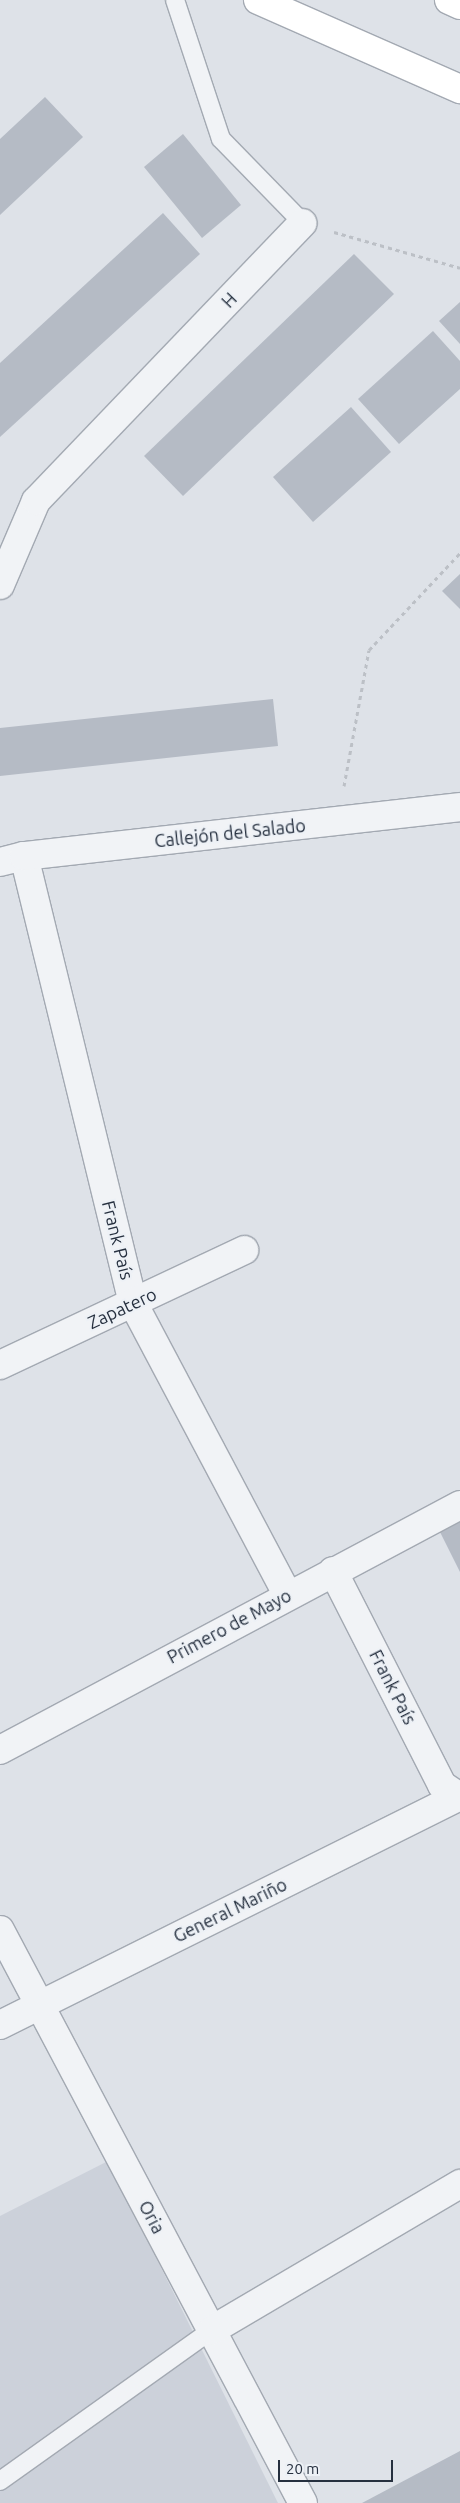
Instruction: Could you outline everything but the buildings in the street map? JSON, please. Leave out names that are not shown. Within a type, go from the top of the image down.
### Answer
[{"type":"highway","points":[[258,0],[460,89]]},
{"type":"highway","points":[[449,0],[460,5]]},
{"type":"street","name":"H","points":[[0,585],[36,501],[303,224]]},
{"type":"street","name":"Callejón del Salado","points":[[12,859],[460,807]]},
{"type":"street","name":"Frank País","points":[[12,859],[133,1303],[287,1594]]},
{"type":"street","name":"Zapatero","points":[[0,1365],[244,1250]]},
{"type":"street","name":"Primero de Mayo","points":[[0,1750],[287,1594],[460,1505]]},
{"type":"street","name":"Frank País","points":[[333,1571],[442,1785],[460,1796]]},
{"type":"street","name":"General Mariño","points":[[0,2025],[460,1796]]},
{"type":"street","name":"Oria","points":[[0,1930],[303,2503]]},
{"type":"street","points":[[212,2330],[460,2184]]},
{"type":"lane","points":[[175,0],[221,138],[303,224]]},
{"type":"lane","points":[[0,2481],[212,2330]]},
{"type":"path","points":[[303,224],[460,268]]},
{"type":"path","points":[[338,821],[369,650],[460,553]]},
{"type":"shaded area","points":[[108,2161],[278,2503],[0,2503],[0,2216]]}]
